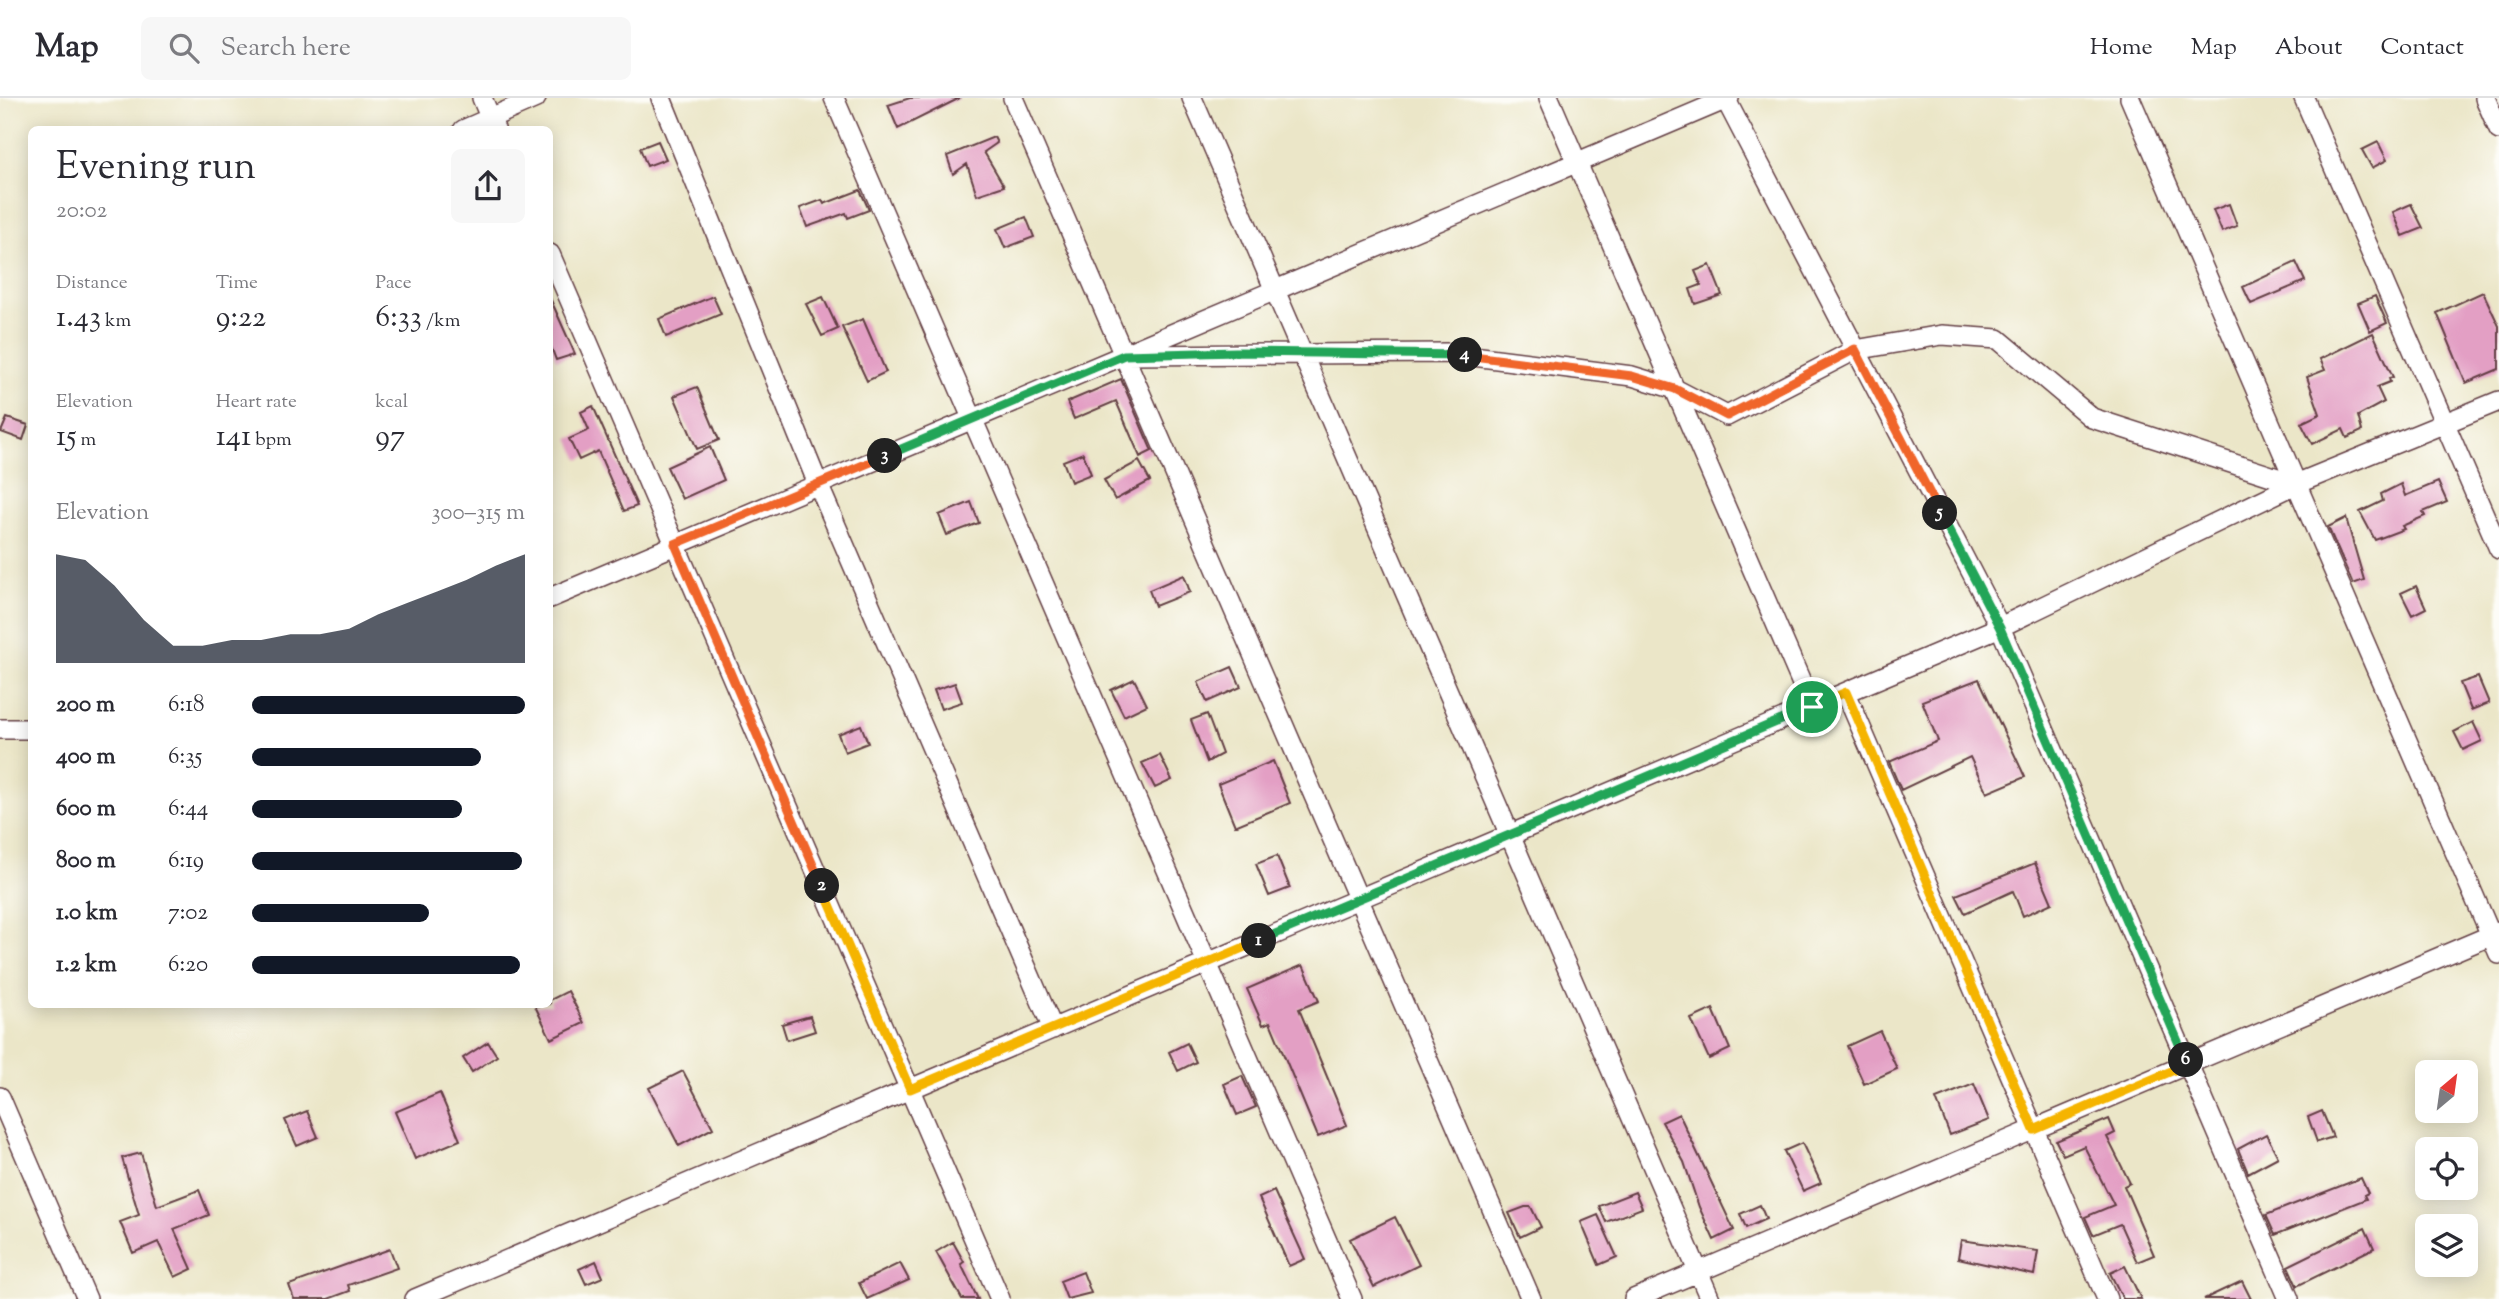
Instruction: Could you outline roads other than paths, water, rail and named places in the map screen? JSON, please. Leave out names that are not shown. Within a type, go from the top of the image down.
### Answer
[{"type":"street","points":[[482,98],[493,124],[536,98]]},
{"type":"street","points":[[661,98],[818,484],[1053,1029]]},
{"type":"street","points":[[834,98],[1352,1299]]},
{"type":"street","points":[[1013,98],[1531,1299]]},
{"type":"street","points":[[1192,98],[1710,1299]]},
{"type":"street","points":[[1549,98],[1812,707]]},
{"type":"street","points":[[553,597],[1726,98],[2000,628],[2289,1299]]},
{"type":"street","points":[[1634,1299],[2188,1064],[2496,941],[2130,98]]},
{"type":"street","points":[[2304,98],[2499,549]]},
{"type":"street","points":[[2485,98],[2499,130]]},
{"type":"street","points":[[553,261],[1000,1299]]},
{"type":"street","points":[[1124,355],[1449,353],[1632,376],[1675,389],[1727,416],[1855,349],[1942,335],[1998,339],[2092,418],[2296,484]]},
{"type":"street","points":[[415,1299],[2000,628],[2296,484],[2499,401]]},
{"type":"street","points":[[1846,692],[2107,1299]]},
{"type":"street","points":[[0,729],[28,729]]},
{"type":"street","points":[[0,1097],[87,1299]]}]
